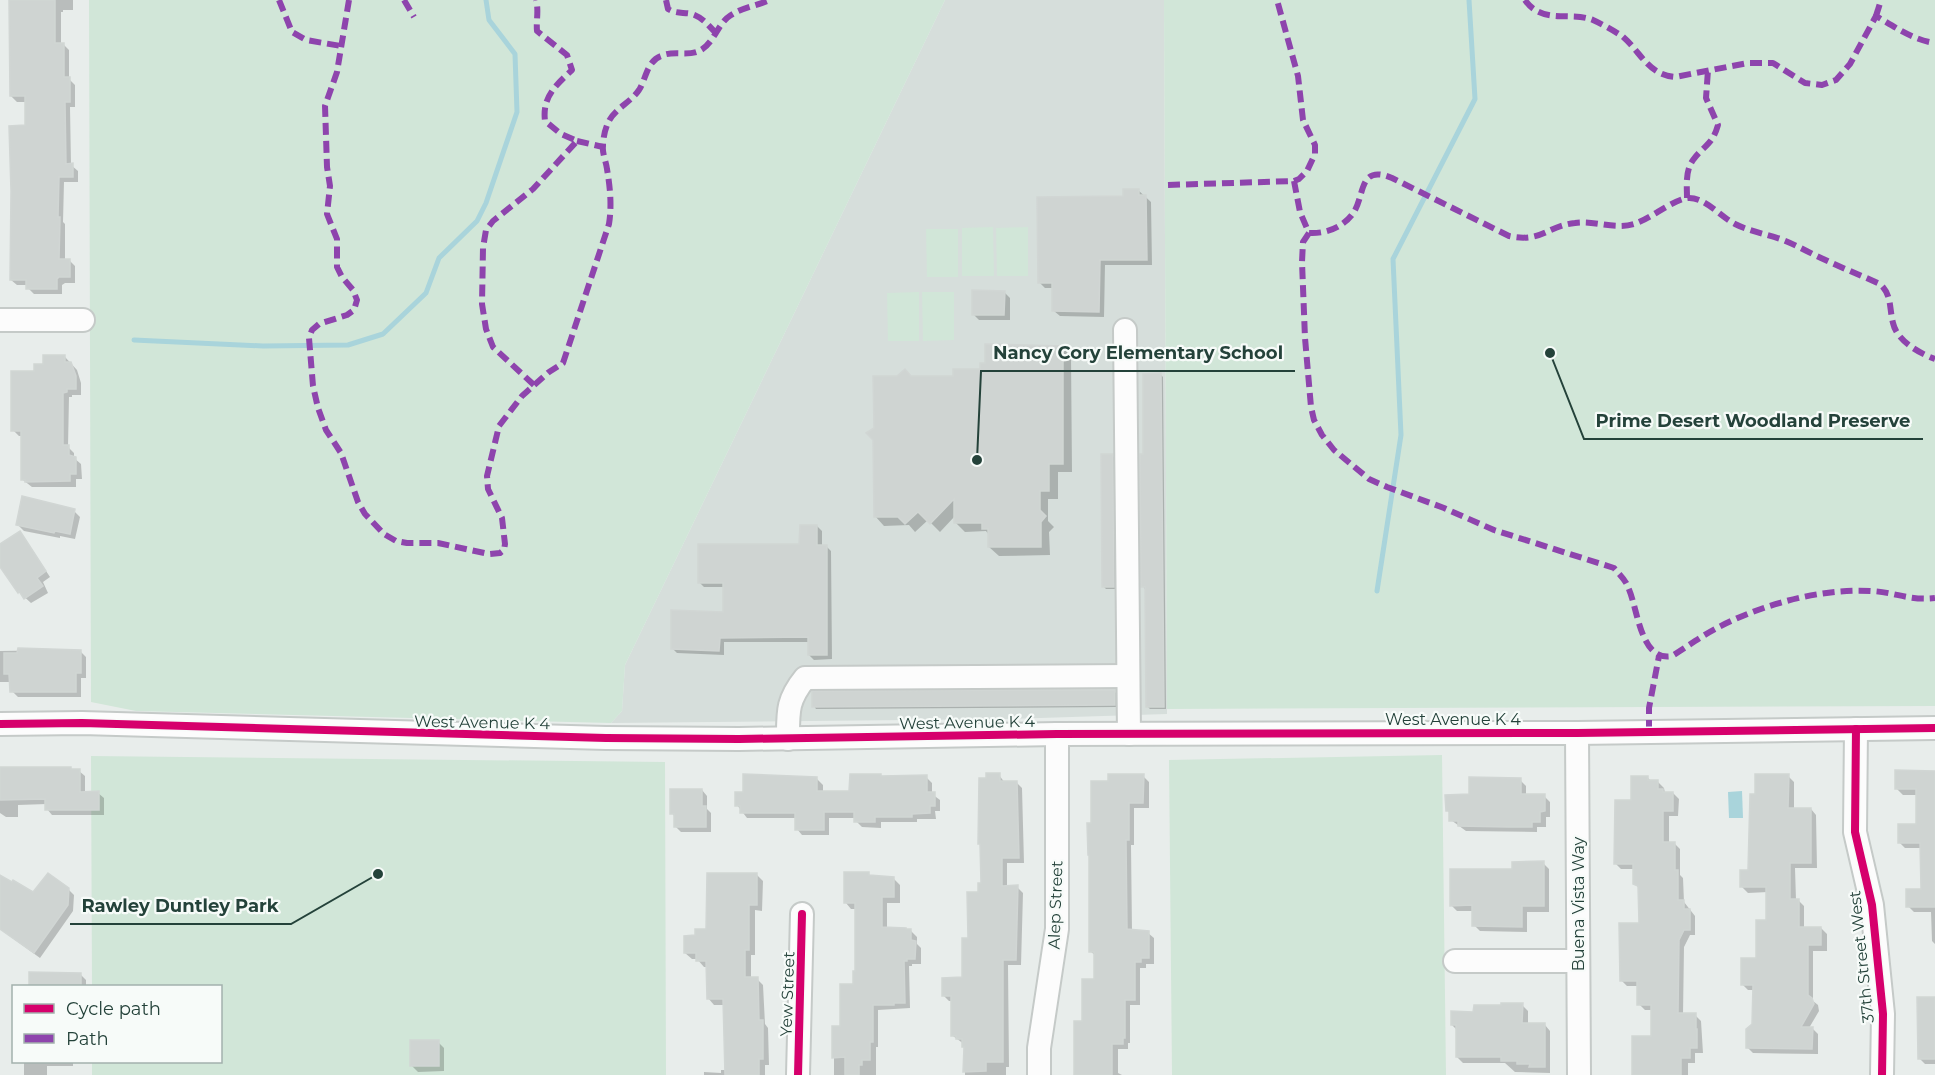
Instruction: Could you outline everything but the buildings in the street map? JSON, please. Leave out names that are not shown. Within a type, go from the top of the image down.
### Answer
[{"type":"street","points":[[0,321],[83,320]]},
{"type":"street","points":[[1125,330],[1129,734]]},
{"type":"street","points":[[788,739],[788,706],[796,689],[805,678],[1128,676]]},
{"type":"street","name":"West Avenue K 4","points":[[0,724],[82,723],[606,738],[788,739],[1057,734],[1577,733],[1935,728]]},
{"type":"street","name":"37th Street West","points":[[1856,729],[1855,832],[1872,905],[1883,1014],[1882,1075]]},
{"type":"street","name":"Buena Vista Way","points":[[1577,733],[1579,1075]]},
{"type":"street","name":"Alep Street","points":[[1039,1075],[1039,1048],[1056,929],[1057,734]]},
{"type":"street","name":"Yew Street","points":[[798,1075],[802,914]]},
{"type":"street","points":[[1455,961],[1578,961]]},
{"type":"shaded area","points":[[945,0],[1164,0],[1167,714],[1005,719],[611,723],[622,711],[625,665]]},
{"type":"green space","points":[[89,0],[945,0],[625,665],[622,711],[611,723],[136,711],[91,702]]},
{"type":"green space","points":[[1164,0],[1935,0],[1935,706],[1167,709]]},
{"type":"green space","points":[[993,227],[994,276],[962,276],[962,228]]},
{"type":"green space","points":[[1028,227],[1028,276],[997,276],[996,228]]},
{"type":"green space","points":[[926,229],[958,229],[958,277],[927,277]]},
{"type":"green space","points":[[919,292],[919,341],[888,341],[887,293]]},
{"type":"green space","points":[[922,292],[954,292],[954,340],[923,341]]},
{"type":"green space","points":[[1442,755],[1446,1075],[1172,1075],[1169,760]]},
{"type":"green space","points":[[91,756],[665,762],[666,1075],[92,1075],[92,1063],[222,1063],[222,985],[92,985]]},
{"type":"water","points":[[1742,791],[1743,818],[1729,818],[1728,792]]},
{"type":"waterway","points":[[134,340],[263,346],[348,345],[383,334],[426,293],[439,258],[477,221],[486,203],[517,112],[515,54],[489,20],[486,0]]},
{"type":"waterway","points":[[1377,591],[1401,435],[1393,259],[1475,99],[1469,0]]},
{"type":"marked path","points":[[279,0],[292,32],[306,40],[341,46]]},
{"type":"marked path","points":[[349,0],[337,72],[325,106],[327,167],[330,186],[327,214],[337,239],[337,267],[357,300],[354,310],[347,315],[319,324],[312,330],[309,338],[313,386],[318,408],[326,430],[341,453],[358,502],[365,514],[384,534],[396,541],[438,543],[489,554],[500,553],[504,550],[505,544],[502,518],[488,489],[487,476],[499,426],[522,396],[563,363],[609,224],[610,189],[603,149],[604,134],[608,123],[639,90],[656,58],[666,54],[691,53],[701,50],[727,18],[742,9],[770,0]]},
{"type":"marked path","points":[[404,0],[414,17]]},
{"type":"marked path","points":[[534,385],[493,347],[486,329],[482,304],[483,248],[486,230],[493,221],[533,189],[577,141],[561,134],[545,121],[546,105],[551,92],[572,70],[567,55],[537,31],[536,0]]},
{"type":"marked path","points":[[666,0],[668,9],[696,15],[715,32]]},
{"type":"marked path","points":[[1168,185],[1294,181],[1307,171],[1315,154],[1315,145],[1303,120],[1298,76],[1277,0]]},
{"type":"marked path","points":[[1525,0],[1532,8],[1548,15],[1584,18],[1600,23],[1629,42],[1651,67],[1658,72],[1675,77],[1748,63],[1773,63],[1805,83],[1822,85],[1836,80],[1850,64],[1876,16],[1912,36],[1935,43]]},
{"type":"marked path","points":[[1876,16],[1881,0]]},
{"type":"marked path","points":[[1687,198],[1690,164],[1710,141],[1718,125],[1706,98],[1708,70]]},
{"type":"marked path","points":[[577,141],[603,147]]},
{"type":"marked path","points":[[1309,233],[1328,231],[1345,222],[1354,212],[1368,178],[1374,175],[1392,178],[1509,236],[1520,238],[1537,236],[1557,227],[1575,223],[1627,226],[1682,199],[1694,199],[1707,204],[1735,224],[1788,242],[1880,284],[1888,297],[1893,323],[1899,335],[1916,350],[1935,359]]},
{"type":"marked path","points":[[1294,181],[1300,212],[1309,233]]},
{"type":"marked path","points":[[1309,233],[1303,242],[1302,262],[1311,407],[1314,420],[1322,435],[1334,450],[1369,479],[1387,487],[1494,530],[1614,568],[1627,584],[1647,642],[1653,651],[1661,656],[1672,656],[1704,635],[1733,620],[1811,595],[1871,591],[1917,598],[1935,598]]},
{"type":"marked path","points":[[1649,732],[1649,708],[1659,656]]},
{"type":"cycle path","points":[[0,724],[82,723],[606,738],[739,739],[1057,734],[1577,733],[1935,728]]},
{"type":"cycle path","points":[[1856,729],[1855,832],[1872,905],[1883,1014],[1882,1075]]},
{"type":"cycle path","points":[[798,1075],[802,914]]},
{"type":"place","name":"Prime Desert Woodland Preserve","points":[[1550,353]]},
{"type":"place","name":"Nancy Cory Elementary School","points":[[977,460]]},
{"type":"place","name":"Rawley Duntley Park","points":[[378,874]]}]
